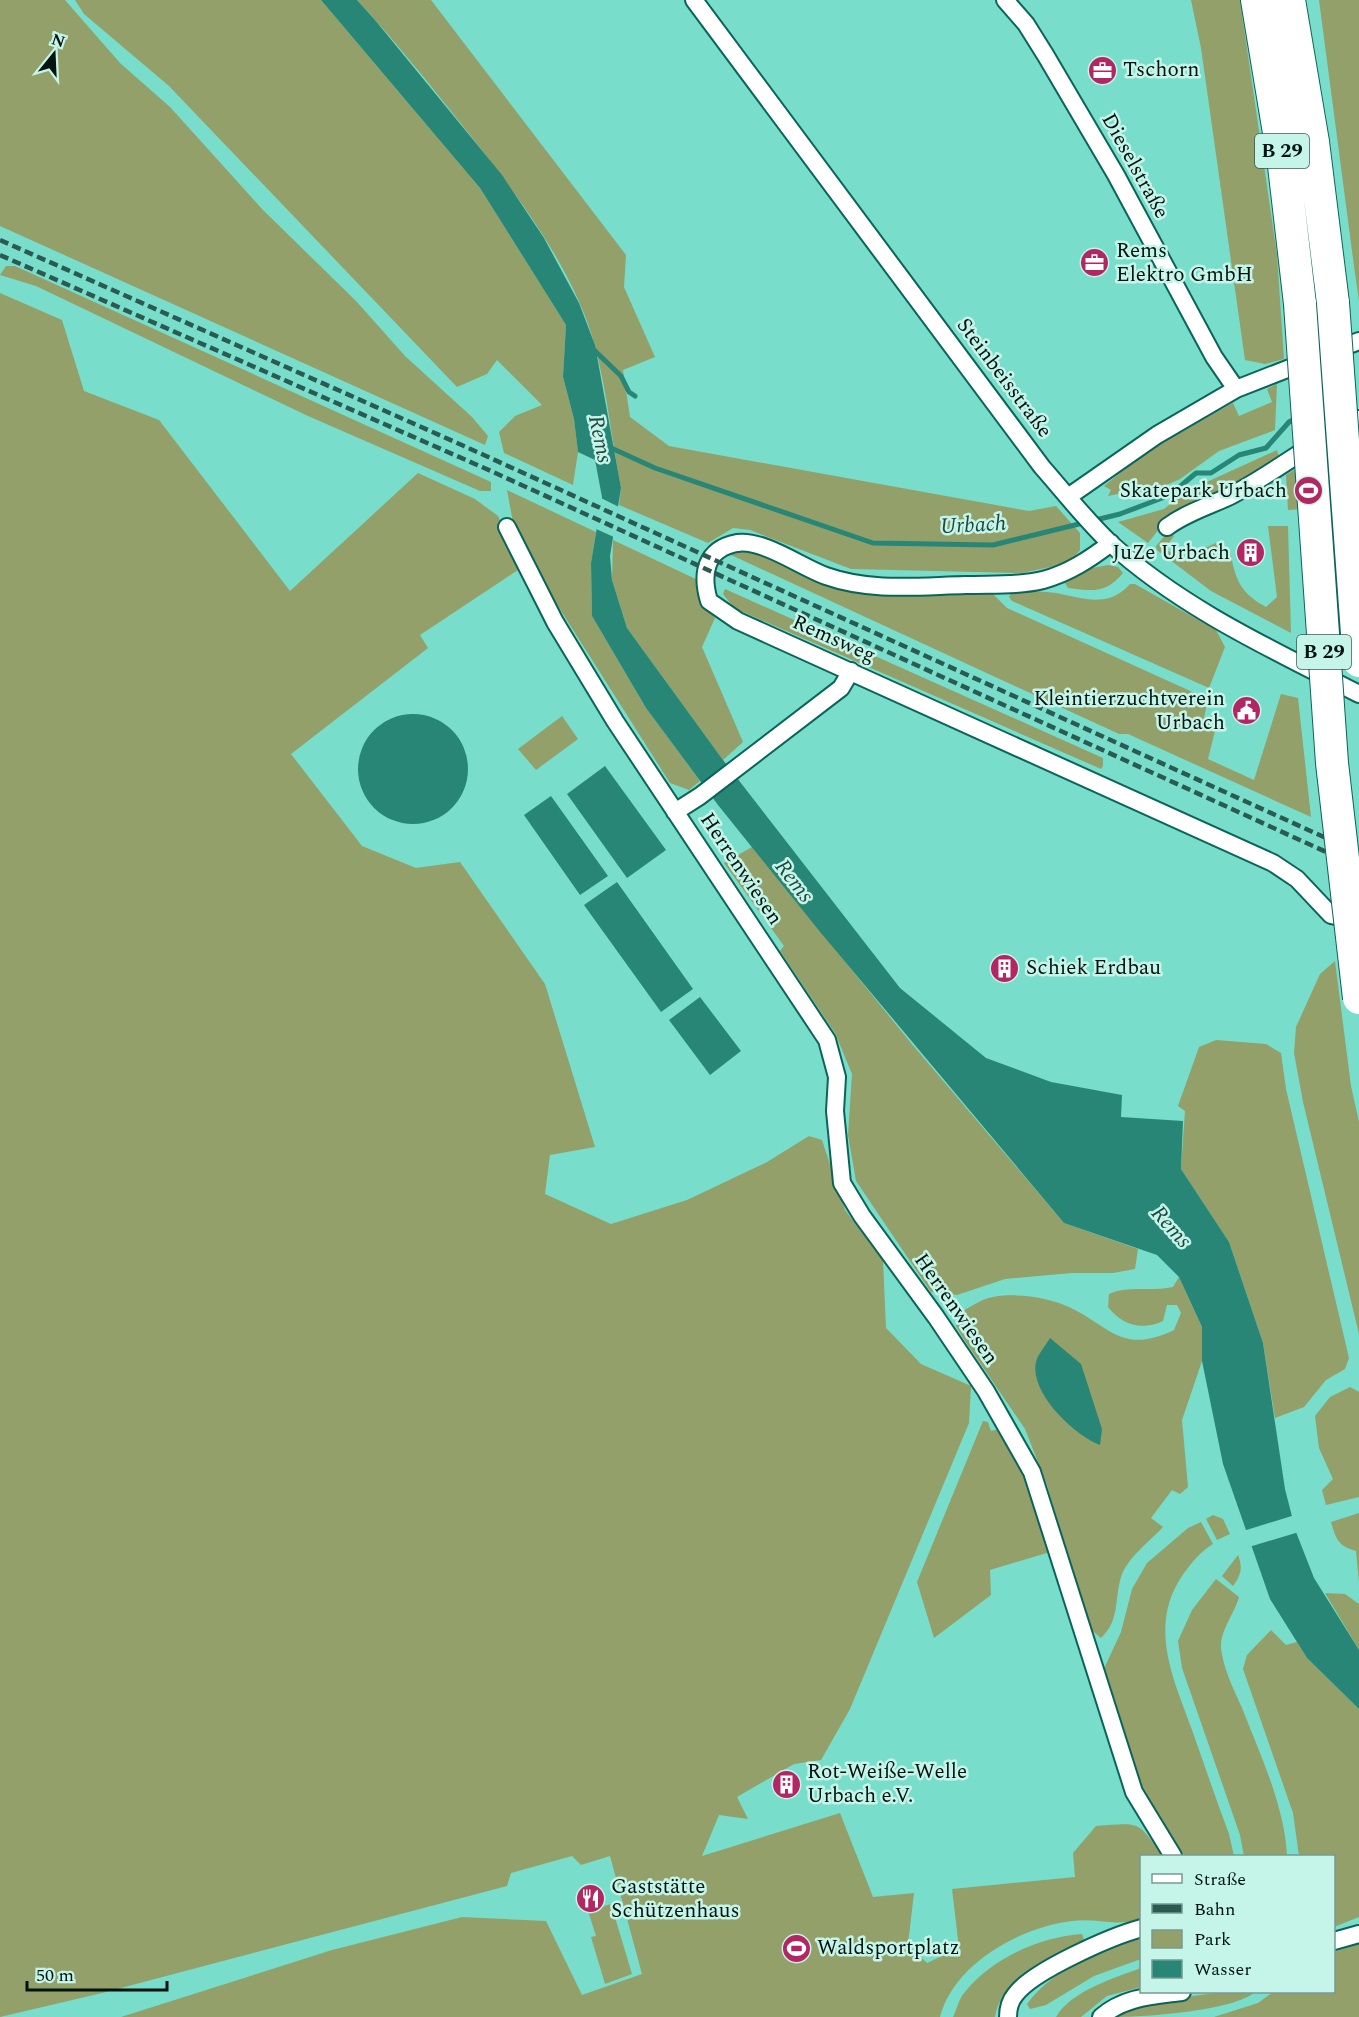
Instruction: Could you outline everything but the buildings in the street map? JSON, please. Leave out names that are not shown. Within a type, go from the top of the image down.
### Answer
[{"type":"highway","name":"B 29","points":[[1257,0],[1283,157],[1300,304],[1332,763],[1359,998]]},
{"type":"highway","name":"B 29","points":[[1289,0],[1313,142],[1333,303],[1359,661]]},
{"type":"street","name":"Steinbeisstraße","points":[[694,0],[1042,467],[1107,540],[1178,595],[1240,632],[1359,694]]},
{"type":"street","name":"Dieselstraße","points":[[1005,0],[1026,24],[1046,56],[1116,175],[1214,357],[1236,389]]},
{"type":"street","points":[[1072,501],[1157,435],[1236,389],[1359,341]]},
{"type":"street","points":[[1167,527],[1181,516],[1232,495],[1326,434],[1359,419]]},
{"type":"street","name":"Herrenwiesen","points":[[507,527],[555,622],[675,812],[827,1040],[837,1077],[836,1111],[842,1183],[862,1216],[936,1317],[986,1391],[1032,1472],[1134,1792],[1172,1855]]},
{"type":"street","name":"Remsweg","points":[[1107,540],[1082,565],[1043,580],[1016,583],[857,585],[826,576],[754,543],[738,543],[724,548],[706,563],[705,589],[710,601],[718,609],[1273,863],[1297,879],[1331,915],[1359,920]]},
{"type":"street","points":[[675,812],[700,796],[753,753],[841,688],[851,671]]},
{"type":"street","points":[[1008,2017],[1014,1995],[1028,1982],[1118,1934],[1140,1928]]},
{"type":"street","points":[[1335,1941],[1359,1934]]},
{"type":"street","points":[[1101,2017],[1111,2008],[1129,2000],[1175,1993]]},
{"type":"green space","points":[[0,0],[65,0],[120,63],[170,107],[263,210],[357,302],[405,356],[472,417],[488,436],[485,445],[0,226]]},
{"type":"green space","points":[[75,0],[321,0],[480,188],[566,325],[563,377],[574,419],[578,452],[573,485],[504,453],[499,432],[515,416],[542,405],[497,360],[487,374],[457,387],[169,86],[84,14]]},
{"type":"green space","points":[[357,0],[431,0],[626,255],[624,287],[655,357],[623,370],[630,417],[669,446],[1029,511],[1056,506],[1080,533],[1080,550],[1069,563],[1022,573],[851,569],[750,530],[733,528],[708,543],[619,505],[621,488],[595,346],[585,316],[557,258],[501,175],[424,77]]},
{"type":"green space","points":[[1191,0],[1240,0],[1277,255],[1284,359],[1265,364],[1245,360],[1201,48]]},
{"type":"green space","points":[[1319,0],[1359,0],[1359,301],[1354,266]]},
{"type":"green space","points":[[6,266],[15,266],[491,482],[491,491],[480,491],[308,416],[36,286],[0,275]]},
{"type":"green space","points":[[0,293],[62,320],[84,391],[159,420],[290,591],[418,473],[475,499],[498,516],[521,568],[420,635],[428,648],[291,754],[362,846],[416,868],[460,862],[545,984],[595,1147],[550,1155],[545,1194],[611,1224],[687,1200],[767,1162],[809,1136],[822,1140],[845,1210],[883,1261],[886,1328],[921,1364],[971,1386],[969,1423],[850,1709],[821,1760],[794,1764],[737,1797],[748,1819],[719,1815],[702,1856],[840,1813],[873,1897],[914,1893],[908,1944],[927,1963],[959,1948],[952,1889],[1075,1877],[1073,1853],[1096,1826],[1122,1824],[1137,1826],[1162,1855],[1140,1855],[1140,1919],[1122,1922],[1072,1921],[1032,1931],[1012,1940],[974,1964],[959,1980],[940,2017],[121,2017],[332,1950],[462,1917],[546,1921],[582,1995],[642,1974],[610,1856],[581,1865],[572,1856],[511,1873],[507,1886],[102,1993],[0,2017]]},
{"type":"green space","points":[[1277,384],[1275,430],[1219,451],[1180,479],[1151,492],[1132,491],[1108,496],[1111,490],[1104,486],[1149,450],[1233,403],[1239,416],[1272,402],[1267,389]]},
{"type":"green space","points":[[1277,450],[1280,460],[1237,486],[1170,515],[1148,543],[1118,522],[1164,509],[1187,491]]},
{"type":"green space","name":"Skatepark Urbach","points":[[1328,450],[1330,507],[1288,510],[1286,475]]},
{"type":"green space","points":[[507,490],[596,532],[591,563],[592,616],[646,708],[700,781],[689,790],[670,783],[532,565],[515,533]]},
{"type":"green space","points":[[1268,526],[1288,526],[1291,633],[1211,591],[1157,550],[1156,546],[1169,531],[1174,536],[1165,548],[1182,561],[1193,553],[1216,543],[1230,550],[1240,584],[1250,596],[1266,607],[1277,597]]},
{"type":"green space","points":[[613,540],[700,581],[701,600],[715,618],[702,647],[743,742],[723,760],[627,628],[612,580]]},
{"type":"green space","points":[[749,548],[837,588],[858,592],[988,589],[1007,608],[1208,699],[1204,718],[1217,723],[1208,759],[1254,780],[1281,694],[1298,698],[1311,817],[1128,734],[1119,734],[729,554],[733,549]]},
{"type":"green space","points":[[1108,565],[1118,567],[1123,573],[1104,588],[1092,590],[1068,588],[1065,583],[1082,570]]},
{"type":"green space","points":[[1130,584],[1135,584],[1216,630],[1225,647],[1209,688],[1012,601],[1009,597],[1013,590],[1051,592],[1095,600],[1113,597]]},
{"type":"green space","points":[[725,589],[1103,758],[1103,766],[1101,769],[734,608],[723,594]]},
{"type":"green space","points":[[562,716],[578,739],[536,770],[518,749]]},
{"type":"green space","points":[[752,847],[911,1043],[1064,1223],[1138,1249],[1135,1269],[1113,1273],[1072,1273],[1005,1279],[957,1295],[931,1292],[856,1181],[848,1135],[852,1074],[835,1033],[780,951],[784,946],[724,863]]},
{"type":"green space","points":[[1335,961],[1351,1086],[1359,1122],[1359,1334],[1303,1102],[1294,1053],[1296,1027],[1320,974]]},
{"type":"green space","points":[[1216,1040],[1266,1044],[1281,1053],[1286,1089],[1349,1358],[1345,1369],[1326,1380],[1304,1407],[1275,1418],[1263,1343],[1229,1242],[1181,1169],[1185,1111],[1178,1106],[1199,1047]]},
{"type":"green space","points":[[1179,1277],[1202,1327],[1202,1361],[1182,1420],[1188,1487],[1180,1494],[1172,1490],[1151,1518],[1163,1527],[1133,1557],[1124,1570],[1114,1617],[1101,1638],[1088,1627],[1047,1485],[1025,1429],[956,1326],[958,1314],[992,1297],[1026,1296],[1060,1303],[1118,1335],[1142,1340],[1174,1330],[1181,1313],[1177,1305],[1167,1305],[1163,1321],[1140,1326],[1126,1322],[1113,1313],[1108,1307],[1109,1294],[1132,1289],[1173,1287]]},
{"type":"green space","points":[[1350,1387],[1359,1392],[1359,1497],[1326,1505],[1322,1490],[1333,1479],[1319,1448],[1315,1416],[1330,1397]]},
{"type":"green space","points":[[983,1421],[988,1422],[991,1431],[1004,1428],[1029,1476],[1050,1552],[990,1570],[991,1595],[934,1638],[917,1582]]},
{"type":"green space","points":[[1359,1513],[1359,1582],[1356,1551],[1341,1544],[1334,1533],[1331,1522]]},
{"type":"green space","points":[[1213,1515],[1223,1519],[1230,1534],[1217,1540],[1206,1519]]},
{"type":"green space","points":[[1201,1522],[1213,1544],[1190,1565],[1173,1593],[1167,1612],[1165,1632],[1167,1651],[1171,1671],[1229,1834],[1234,1855],[1183,1855],[1145,1793],[1101,1675],[1121,1632],[1132,1589],[1147,1563],[1188,1528]]},
{"type":"green space","points":[[1238,1555],[1240,1571],[1233,1586],[1222,1576]]},
{"type":"green space","points":[[1216,1579],[1239,1597],[1221,1641],[1222,1656],[1277,1800],[1287,1855],[1244,1855],[1240,1835],[1182,1668],[1178,1641],[1192,1610]]},
{"type":"green space","points":[[1325,1593],[1345,1594],[1359,1604],[1359,1650]]},
{"type":"green space","points":[[1271,1630],[1286,1645],[1297,1642],[1307,1658],[1359,1709],[1359,1917],[1335,1927],[1335,1855],[1299,1855],[1293,1813],[1243,1669],[1247,1655]]},
{"type":"green space","points":[[611,1904],[632,1974],[605,1984],[591,1937],[596,1936],[588,1911]]},
{"type":"green space","points":[[1082,1934],[1084,1940],[1043,1961],[1017,1980],[999,2003],[995,2017],[953,2017],[965,1992],[976,1980],[1003,1959],[1034,1945]]},
{"type":"green space","points":[[1140,1937],[1140,1959],[1094,1976],[1046,2005],[1030,2009],[1027,2004],[1038,1991],[1064,1970]]},
{"type":"green space","points":[[1359,1944],[1359,2017],[1214,2017],[1258,2003],[1272,1993],[1335,1993],[1335,1952]]},
{"type":"green space","points":[[1140,1968],[1140,1987],[1107,1996],[1081,2017],[1056,2017],[1072,2000],[1106,1981]]},
{"type":"green space","points":[[1216,1993],[1253,1993],[1228,2004],[1188,2012],[1115,2017],[1120,2013],[1161,2000]]},
{"type":"water","name":"Rems","points":[[321,0],[357,0],[375,20],[502,175],[544,238],[579,303],[595,345],[621,488],[610,556],[612,580],[627,628],[723,760],[900,988],[986,1058],[1051,1082],[1122,1095],[1121,1117],[1183,1121],[1181,1169],[1229,1242],[1263,1343],[1285,1489],[1296,1532],[1314,1578],[1359,1650],[1359,1709],[1307,1658],[1270,1599],[1223,1464],[1202,1361],[1202,1327],[1179,1277],[1157,1255],[1064,1223],[821,933],[718,805],[646,708],[592,616],[591,563],[602,497],[595,460],[578,452],[574,419],[563,377],[566,325],[480,188]]},
{"type":"water","points":[[413,714],[434,718],[452,730],[464,748],[468,769],[464,790],[452,808],[434,820],[413,824],[392,820],[374,808],[362,790],[358,769],[362,748],[374,730],[392,718]]},
{"type":"water","points":[[605,766],[666,850],[627,878],[567,794]]},
{"type":"water","points":[[551,796],[608,876],[580,895],[524,815]]},
{"type":"water","points":[[617,882],[693,989],[661,1012],[584,905]]},
{"type":"water","points":[[700,997],[741,1051],[710,1075],[669,1020]]},
{"type":"water","points":[[1050,1338],[1081,1364],[1102,1429],[1100,1445],[1078,1433],[1067,1423],[1047,1400],[1040,1387],[1036,1374],[1036,1362]]},
{"type":"pier","points":[[599,497],[621,508],[616,538],[594,528]]},
{"type":"pier","points":[[1295,1515],[1299,1532],[1249,1547],[1243,1531]]},
{"type":"waterway","points":[[593,349],[621,376],[629,392],[635,396]]},
{"type":"waterway","name":"Urbach","points":[[609,447],[655,468],[873,543],[993,545],[1120,514],[1170,495],[1196,473],[1211,473],[1239,455],[1266,448],[1289,422],[1298,417]]},
{"type":"railway","points":[[0,240],[464,446],[1359,853]]},
{"type":"railway","points":[[0,255],[491,471],[1359,867]]},
{"type":"place","name":"Tschorn","points":[[1102,70]]},
{"type":"place","name":"Rems Elektro GmbH","points":[[1095,263]]},
{"type":"place","name":"Skatepark Urbach","points":[[1308,491]]},
{"type":"place","name":"JuZe Urbach","points":[[1251,553]]},
{"type":"place","name":"Kleintierzuchtverein Urbach","points":[[1246,711]]},
{"type":"place","name":"Schiek Erdbau","points":[[1005,968]]},
{"type":"place","name":"Rot-Weiße-Welle Urbach e.V.","points":[[786,1784]]},
{"type":"place","name":"Gaststätte Schützenhaus","points":[[590,1899]]},
{"type":"place","name":"Waldsportplatz","points":[[796,1948]]}]
